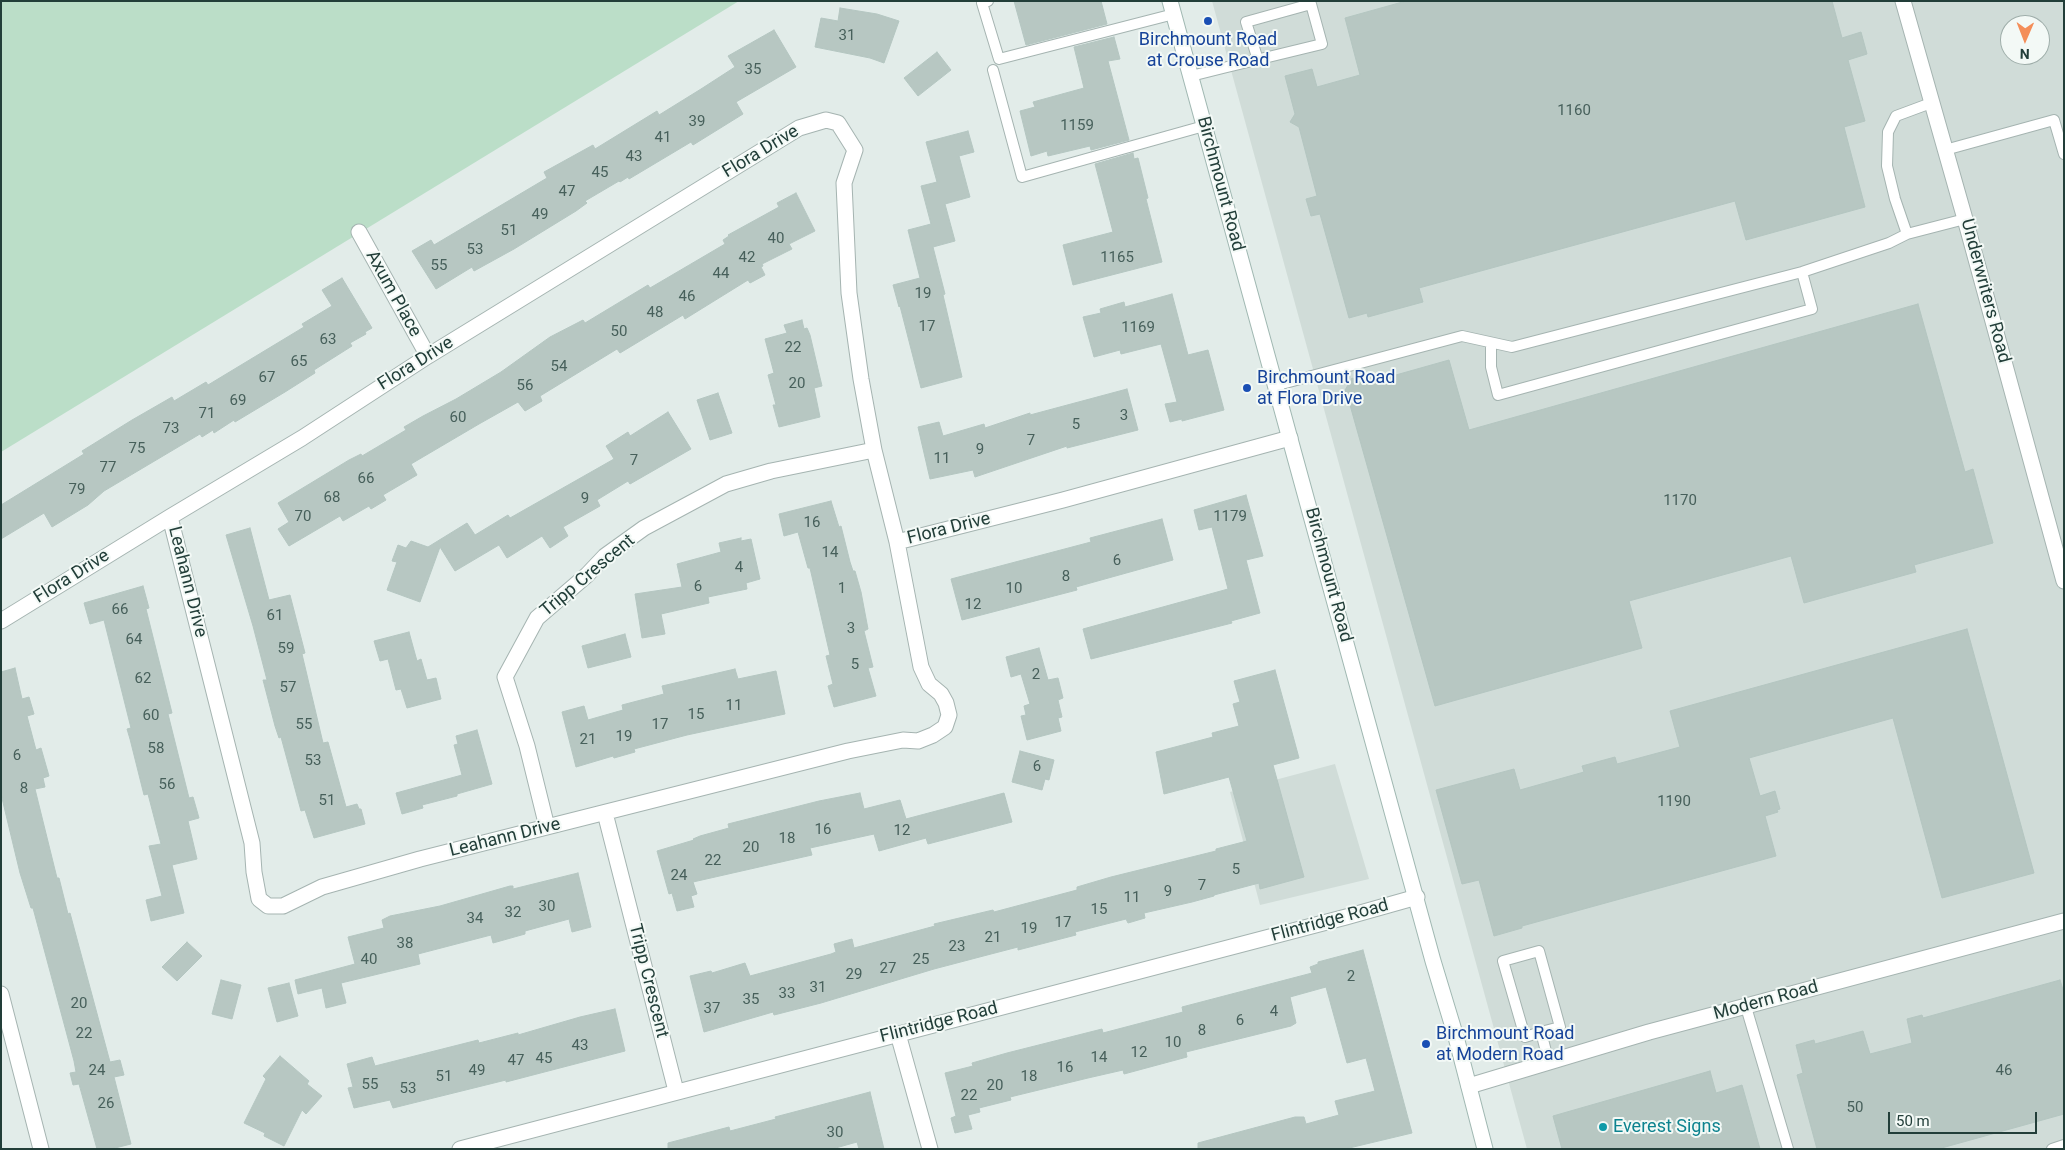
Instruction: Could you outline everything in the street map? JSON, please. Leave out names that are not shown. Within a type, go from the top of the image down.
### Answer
[{"type":"street","name":"Underwriters Road","points":[[1903,1],[1965,218],[2064,581]]},
{"type":"street","name":"Birchmount Road","points":[[1172,8],[1274,386],[1469,1086],[1484,1149]]},
{"type":"street","name":"Flora Drive","points":[[1,621],[302,438],[428,356],[799,128],[826,120],[838,123],[854,150],[844,183],[849,293],[861,379],[874,450],[897,542],[1063,500],[1290,438]]},
{"type":"street","name":"Axum Place","points":[[359,232],[428,356]]},
{"type":"street","name":"Tripp Crescent","points":[[547,827],[527,746],[505,677],[537,618],[587,575],[605,556],[644,528],[726,484],[771,471],[874,450]]},
{"type":"street","name":"Leahann Drive","points":[[170,517],[252,843],[254,872],[259,900],[268,906],[283,906],[322,887],[420,859],[848,751],[903,740],[918,741],[933,735],[945,727],[949,715],[941,694],[929,684],[921,666],[897,542]]},
{"type":"street","name":"Tripp Crescent","points":[[605,813],[676,1091]]},
{"type":"street","name":"Flintridge Road","points":[[460,1149],[676,1091],[1346,918],[1417,897]]},
{"type":"street","name":"Modern Road","points":[[1469,1086],[1649,1032],[2064,921]]},
{"type":"street","points":[[1,994],[41,1149]]},
{"type":"street","points":[[898,1034],[930,1149]]},
{"type":"lane","points":[[988,1],[982,3],[999,59],[1172,8]]},
{"type":"lane","points":[[1190,76],[1258,60],[1322,44],[1311,4],[1246,22],[1258,60]]},
{"type":"lane","points":[[993,70],[1022,177],[1168,134],[1204,126]]},
{"type":"lane","points":[[1907,234],[1895,199],[1887,166],[1888,132],[1896,116],[1931,103]]},
{"type":"lane","points":[[1945,150],[2054,120],[2064,154]]},
{"type":"lane","points":[[1274,386],[1462,336],[1512,347],[1802,272],[1889,243],[1907,234],[1965,218]]},
{"type":"lane","points":[[1491,343],[1490,367],[1498,395],[1812,309],[1802,272]]},
{"type":"lane","points":[[1539,952],[1560,1027],[1541,1032],[1525,1037],[1503,961],[1539,952]]},
{"type":"lane","points":[[1746,1007],[1788,1149]]},
{"type":"lane","points":[[1541,1032],[1549,1063]]},
{"type":"lane","points":[[2052,1149],[2064,1145]]},
{"type":"shaded area","points":[[1212,1],[2064,1],[2064,1149],[1527,1149]]},
{"type":"shaded area","points":[[1335,764],[1369,879],[1260,905],[1230,792]]},
{"type":"green space","points":[[1,1],[739,1],[1,452]]},
{"type":"building","points":[[1014,1],[1101,1],[1107,24],[1026,45]]},
{"type":"building","points":[[1406,1],[1832,1],[1842,38],[1861,32],[1867,54],[1848,60],[1865,121],[1844,127],[1865,207],[1746,240],[1735,201],[1419,288],[1423,302],[1368,317],[1367,313],[1349,318],[1320,214],[1311,216],[1306,199],[1317,196],[1299,127],[1290,122],[1295,114],[1285,76],[1312,69],[1317,87],[1360,75],[1345,18]]},
{"type":"building","points":[[840,8],[877,14],[899,21],[884,63],[870,58],[815,47],[821,18],[838,21]]},
{"type":"building","points":[[774,30],[796,67],[736,102],[743,114],[693,145],[691,142],[629,179],[628,177],[619,181],[585,201],[587,203],[576,211],[514,249],[474,271],[472,267],[436,289],[412,251],[431,240],[434,245],[547,178],[544,172],[593,145],[595,149],[657,111],[659,115],[735,67],[728,56]]},
{"type":"building","points":[[1114,37],[1120,59],[1108,61],[1129,140],[1091,150],[1090,146],[1048,156],[1047,151],[1031,156],[1020,111],[1035,107],[1033,102],[1084,88],[1074,47]]},
{"type":"building","points":[[937,52],[951,70],[918,96],[904,78]]},
{"type":"building","points":[[968,131],[974,152],[959,156],[970,197],[945,204],[955,241],[933,247],[962,377],[921,388],[893,285],[920,278],[908,230],[931,224],[921,186],[937,182],[926,142]]},
{"type":"building","points":[[1133,153],[1134,159],[1138,158],[1162,262],[1073,285],[1063,245],[1113,232],[1095,164]]},
{"type":"building","points":[[796,193],[815,231],[789,244],[792,249],[762,264],[763,266],[761,267],[765,275],[750,283],[748,280],[685,319],[683,315],[620,353],[617,349],[540,396],[542,401],[525,411],[518,402],[479,424],[411,464],[417,475],[383,495],[386,500],[371,509],[369,506],[343,521],[340,516],[289,546],[278,529],[289,522],[278,503],[349,460],[361,454],[362,456],[406,430],[404,427],[501,372],[550,337],[583,320],[585,323],[648,285],[650,288],[725,244],[723,240],[728,235],[779,207],[777,203]]},
{"type":"building","points":[[342,278],[372,328],[365,332],[366,334],[350,343],[352,346],[314,370],[315,373],[285,392],[214,433],[213,430],[202,437],[200,434],[104,491],[88,505],[52,527],[44,513],[1,539],[1,505],[84,454],[82,451],[132,420],[172,397],[174,401],[206,382],[208,385],[304,327],[302,324],[332,306],[322,290]]},
{"type":"building","points":[[1172,294],[1188,355],[1208,350],[1224,410],[1182,421],[1182,419],[1170,422],[1165,404],[1177,402],[1161,344],[1121,354],[1120,350],[1094,357],[1083,317],[1101,313],[1100,309],[1124,302],[1125,307]]},
{"type":"building","points":[[1918,304],[1965,472],[1973,469],[1993,543],[1914,565],[1916,572],[1804,603],[1791,556],[1629,601],[1642,648],[1435,706],[1350,405],[1340,399],[1352,378],[1364,384],[1449,360],[1469,430]]},
{"type":"building","points":[[802,320],[804,329],[807,328],[810,335],[822,386],[814,388],[820,417],[779,427],[773,405],[776,405],[768,375],[774,373],[765,339],[787,333],[784,325]]},
{"type":"building","points":[[1127,389],[1138,430],[1067,448],[1067,446],[975,477],[973,470],[930,479],[918,427],[939,422],[943,436],[984,424],[985,428],[1030,413],[1030,415]]},
{"type":"building","points":[[718,393],[732,433],[710,440],[697,400]]},
{"type":"building","points":[[668,412],[691,449],[630,484],[628,481],[597,500],[600,506],[563,527],[568,536],[550,548],[542,536],[507,558],[499,545],[455,571],[440,547],[420,602],[387,590],[397,562],[392,561],[398,545],[406,548],[411,541],[428,547],[467,523],[475,535],[508,515],[510,518],[614,459],[606,446],[628,432],[630,436]]},
{"type":"building","points":[[1246,495],[1263,556],[1246,560],[1260,613],[1231,621],[1232,623],[1091,659],[1083,629],[1228,589],[1212,527],[1199,530],[1194,510]]},
{"type":"building","points":[[831,501],[839,527],[841,526],[850,562],[853,571],[855,571],[861,592],[868,629],[864,631],[873,667],[868,668],[876,696],[834,707],[828,686],[833,684],[826,656],[830,655],[810,568],[808,568],[798,532],[784,536],[779,514]]},
{"type":"building","points":[[1162,519],[1173,560],[1076,587],[1077,590],[962,620],[951,579],[1091,542],[1090,538]]},
{"type":"building","points":[[250,528],[269,600],[290,595],[305,653],[302,654],[323,743],[328,742],[346,807],[357,804],[359,809],[361,809],[365,824],[314,838],[305,810],[301,811],[281,737],[279,738],[275,726],[263,680],[267,680],[226,535]]},
{"type":"building","points":[[741,538],[741,541],[751,539],[760,579],[746,583],[747,589],[708,597],[709,603],[661,614],[665,634],[642,638],[635,594],[682,587],[677,564],[721,552],[719,543]]},
{"type":"building","points":[[143,586],[149,608],[146,609],[172,713],[168,714],[189,798],[193,797],[199,818],[188,821],[197,859],[172,865],[184,913],[151,921],[146,900],[162,896],[149,846],[161,844],[148,794],[144,795],[127,729],[131,728],[104,620],[90,624],[84,603]]},
{"type":"building","points":[[1967,629],[2034,873],[1942,898],[1893,718],[1749,758],[1760,796],[1775,791],[1780,809],[1777,810],[1778,812],[1765,816],[1776,856],[1522,926],[1522,928],[1494,936],[1479,880],[1462,884],[1436,790],[1514,769],[1520,790],[1584,772],[1582,766],[1615,757],[1617,764],[1680,747],[1670,711]]},
{"type":"building","points":[[409,632],[417,661],[421,659],[427,680],[436,678],[441,699],[407,708],[401,689],[396,690],[388,659],[380,661],[374,641]]},
{"type":"building","points":[[625,634],[631,657],[588,668],[582,646]]},
{"type":"building","points":[[1039,648],[1048,680],[1058,678],[1063,698],[1058,700],[1062,717],[1058,718],[1061,731],[1027,740],[1021,716],[1026,715],[1024,706],[1030,704],[1021,674],[1011,677],[1006,657]]},
{"type":"building","points":[[15,668],[22,699],[29,697],[34,714],[27,716],[36,750],[41,748],[49,776],[43,778],[45,787],[35,789],[57,878],[59,878],[68,914],[70,913],[110,1062],[120,1060],[124,1075],[114,1077],[131,1144],[111,1149],[97,1149],[79,1084],[73,1085],[70,1073],[76,1072],[74,1061],[33,908],[31,908],[20,873],[1,794],[1,672]]},
{"type":"building","points":[[735,669],[738,679],[776,671],[785,714],[687,735],[634,749],[635,752],[614,758],[613,756],[576,767],[562,712],[584,706],[588,720],[623,710],[622,705],[664,694],[662,686]]},
{"type":"building","points":[[1275,670],[1299,758],[1273,765],[1304,877],[1260,889],[1259,883],[1144,913],[1145,918],[1128,923],[1126,919],[1075,932],[1076,935],[1018,950],[1018,947],[991,954],[821,1003],[774,1015],[773,1012],[704,1032],[690,976],[711,971],[712,973],[745,963],[750,976],[831,954],[836,952],[834,944],[852,939],[854,948],[935,926],[934,924],[993,910],[994,912],[1077,890],[1077,887],[1111,877],[1216,851],[1216,849],[1247,841],[1229,777],[1164,794],[1156,752],[1213,737],[1212,733],[1239,726],[1233,704],[1240,702],[1234,681]]},
{"type":"building","points":[[477,730],[492,784],[422,805],[423,808],[402,814],[396,793],[462,775],[454,745],[458,744],[456,736]]},
{"type":"building","points":[[1020,751],[1054,760],[1049,780],[1045,779],[1042,790],[1012,782]]},
{"type":"building","points":[[860,793],[864,809],[900,800],[906,819],[1004,793],[1012,822],[928,844],[926,838],[879,851],[874,834],[810,848],[812,855],[693,882],[697,894],[691,896],[694,907],[677,911],[672,893],[669,894],[657,851],[729,828],[728,824],[819,801]]},
{"type":"building","points":[[578,873],[591,927],[572,932],[569,919],[525,931],[525,934],[493,943],[491,935],[418,954],[420,964],[341,983],[346,1003],[326,1008],[322,988],[298,994],[295,980],[355,964],[348,937],[384,928],[382,920],[390,916],[440,906],[510,886],[513,886],[513,889]]},
{"type":"building","points":[[187,942],[202,956],[177,981],[162,967]]},
{"type":"building","points":[[1363,950],[1412,1133],[1345,1149],[1198,1149],[1198,1143],[1295,1117],[1304,1117],[1306,1124],[1339,1115],[1335,1101],[1375,1091],[1366,1058],[1347,1063],[1326,987],[1290,997],[1296,1023],[1291,1026],[1186,1052],[1187,1057],[1124,1074],[1123,1070],[1010,1097],[1011,1100],[979,1108],[980,1112],[968,1115],[972,1129],[955,1133],[951,1118],[956,1116],[945,1073],[973,1066],[972,1063],[1007,1053],[1102,1029],[1103,1033],[1183,1012],[1182,1007],[1312,973],[1310,967],[1318,964],[1318,962]]},
{"type":"building","points":[[221,980],[241,985],[232,1019],[212,1014]]},
{"type":"building","points":[[2060,980],[2064,993],[2064,1114],[1938,1149],[1817,1149],[1797,1075],[1803,1073],[1796,1045],[1814,1040],[1815,1044],[1863,1031],[1870,1054],[1912,1043],[1907,1019],[1922,1015],[1923,1018]]},
{"type":"building","points":[[289,983],[298,1016],[277,1022],[268,988]]},
{"type":"building","points":[[615,1009],[625,1051],[506,1082],[506,1080],[393,1108],[390,1100],[354,1108],[348,1088],[353,1087],[347,1064],[372,1057],[375,1066],[478,1040],[479,1043],[518,1033],[518,1035]]},
{"type":"building","points":[[280,1056],[309,1081],[307,1084],[322,1096],[306,1114],[302,1110],[284,1146],[264,1136],[265,1133],[244,1123],[266,1079],[263,1076]]},
{"type":"building","points":[[1710,1071],[1716,1093],[1742,1085],[1760,1149],[1562,1149],[1553,1116]]},
{"type":"building","points":[[870,1092],[884,1149],[859,1149],[857,1142],[832,1149],[668,1149],[668,1143],[729,1127],[730,1131]]},
{"type":"place","name":"Birchmount Road at Crouse Road","points":[[1208,21]]},
{"type":"place","name":"Birchmount Road at Flora Drive","points":[[1247,388]]},
{"type":"place","name":"Birchmount Road at Modern Road","points":[[1426,1044]]},
{"type":"place","name":"Everest Signs","points":[[1603,1127]]}]
